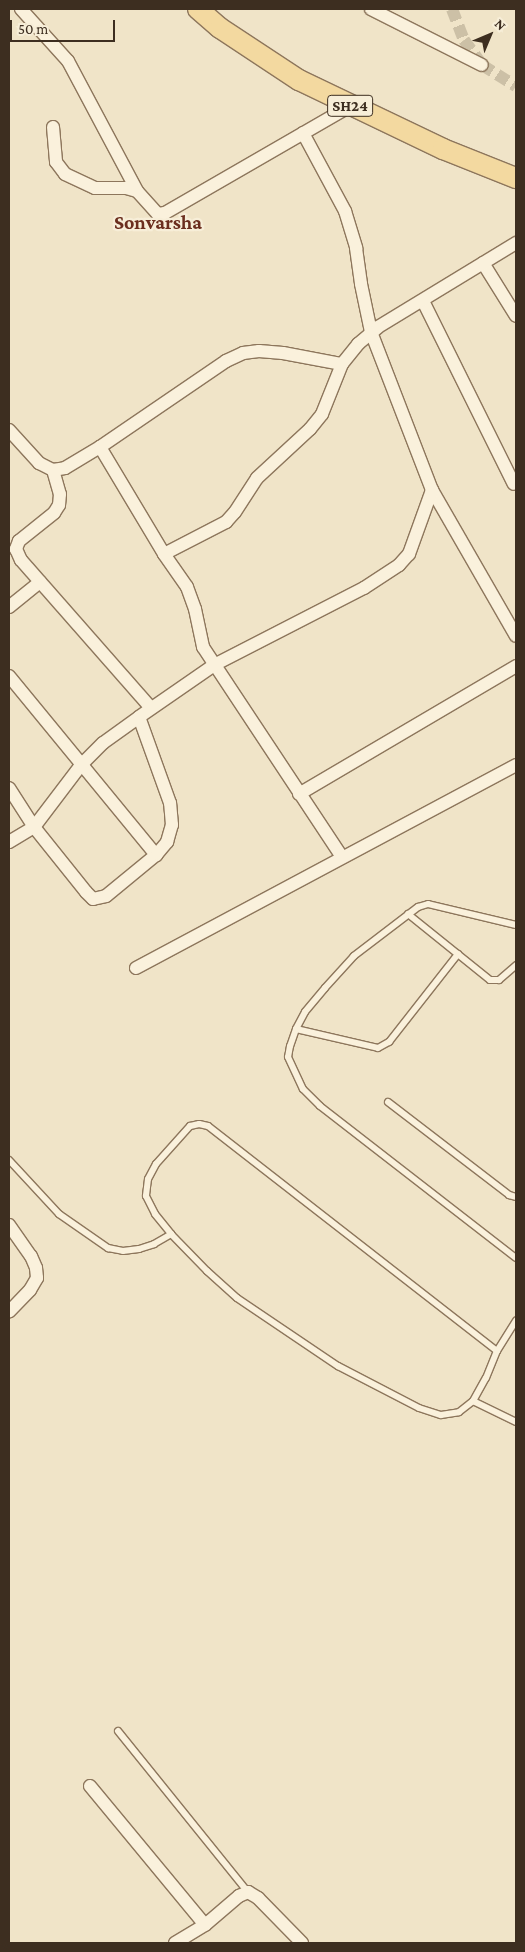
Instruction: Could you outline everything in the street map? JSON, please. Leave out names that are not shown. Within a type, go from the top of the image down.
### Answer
[{"type":"main road","name":"SH24","points":[[198,9],[220,28],[299,80],[443,149],[516,178]]},
{"type":"street","points":[[21,9],[68,61],[137,191],[158,214],[164,213],[350,106]]},
{"type":"street","points":[[371,9],[482,65]]},
{"type":"street","points":[[53,127],[56,162],[65,174],[79,183],[95,188],[126,188],[137,191]]},
{"type":"street","points":[[304,133],[344,212],[356,248],[371,332],[432,490],[516,636]]},
{"type":"street","points":[[164,554],[226,522],[257,478],[310,429],[322,414],[342,364],[358,344],[371,332],[516,243]]},
{"type":"street","points":[[484,263],[516,316]]},
{"type":"street","points":[[423,301],[514,484]]},
{"type":"street","points":[[9,430],[39,463],[53,470],[65,468],[100,447],[226,362],[243,353],[259,351],[283,353],[342,364]]},
{"type":"street","points":[[100,447],[164,554],[187,587],[195,610],[203,647],[342,857]]},
{"type":"street","points":[[53,470],[60,494],[58,505],[54,513],[19,541],[16,548],[21,560],[151,708]]},
{"type":"street","points":[[9,842],[34,827],[82,765],[103,743],[151,708],[214,665],[364,588],[399,565],[408,554],[432,490]]},
{"type":"street","points":[[9,607],[40,582]]},
{"type":"street","points":[[300,794],[516,666]]},
{"type":"street","points":[[9,676],[156,855]]},
{"type":"street","points":[[9,788],[34,827],[93,899],[106,896],[156,855],[167,842],[172,825],[170,803],[139,717]]},
{"type":"street","points":[[136,968],[516,765]]},
{"type":"street","points":[[9,1225],[32,1256],[37,1278],[30,1290],[9,1312]]},
{"type":"street","points":[[90,1786],[205,1925]]},
{"type":"street","points":[[175,1943],[205,1925],[239,1896],[248,1892],[258,1898],[302,1943]]},
{"type":"lane","points":[[516,925],[428,904],[418,907],[354,956],[338,973],[305,1012],[296,1029],[288,1057],[303,1089],[320,1106],[516,1258]]},
{"type":"lane","points":[[408,914],[490,980],[499,980],[515,969]]},
{"type":"lane","points":[[296,1029],[378,1048],[389,1042],[458,954]]},
{"type":"lane","points":[[388,1102],[509,1195],[516,1198]]},
{"type":"lane","points":[[497,1351],[208,1126],[199,1124],[190,1126],[156,1164],[148,1179],[146,1196],[155,1214],[171,1234],[236,1298],[338,1366],[418,1408],[441,1415],[459,1412],[473,1401],[486,1378],[497,1351],[516,1321]]},
{"type":"lane","points":[[9,1160],[59,1214],[108,1248],[123,1251],[139,1249],[154,1244],[171,1234]]},
{"type":"lane","points":[[473,1401],[516,1422]]},
{"type":"lane","points":[[118,1732],[248,1892]]},
{"type":"tunnel","points":[[452,9],[464,40],[482,65],[516,86]]},
{"type":"district","name":"Sonvarsha","points":[[158,222]]}]
